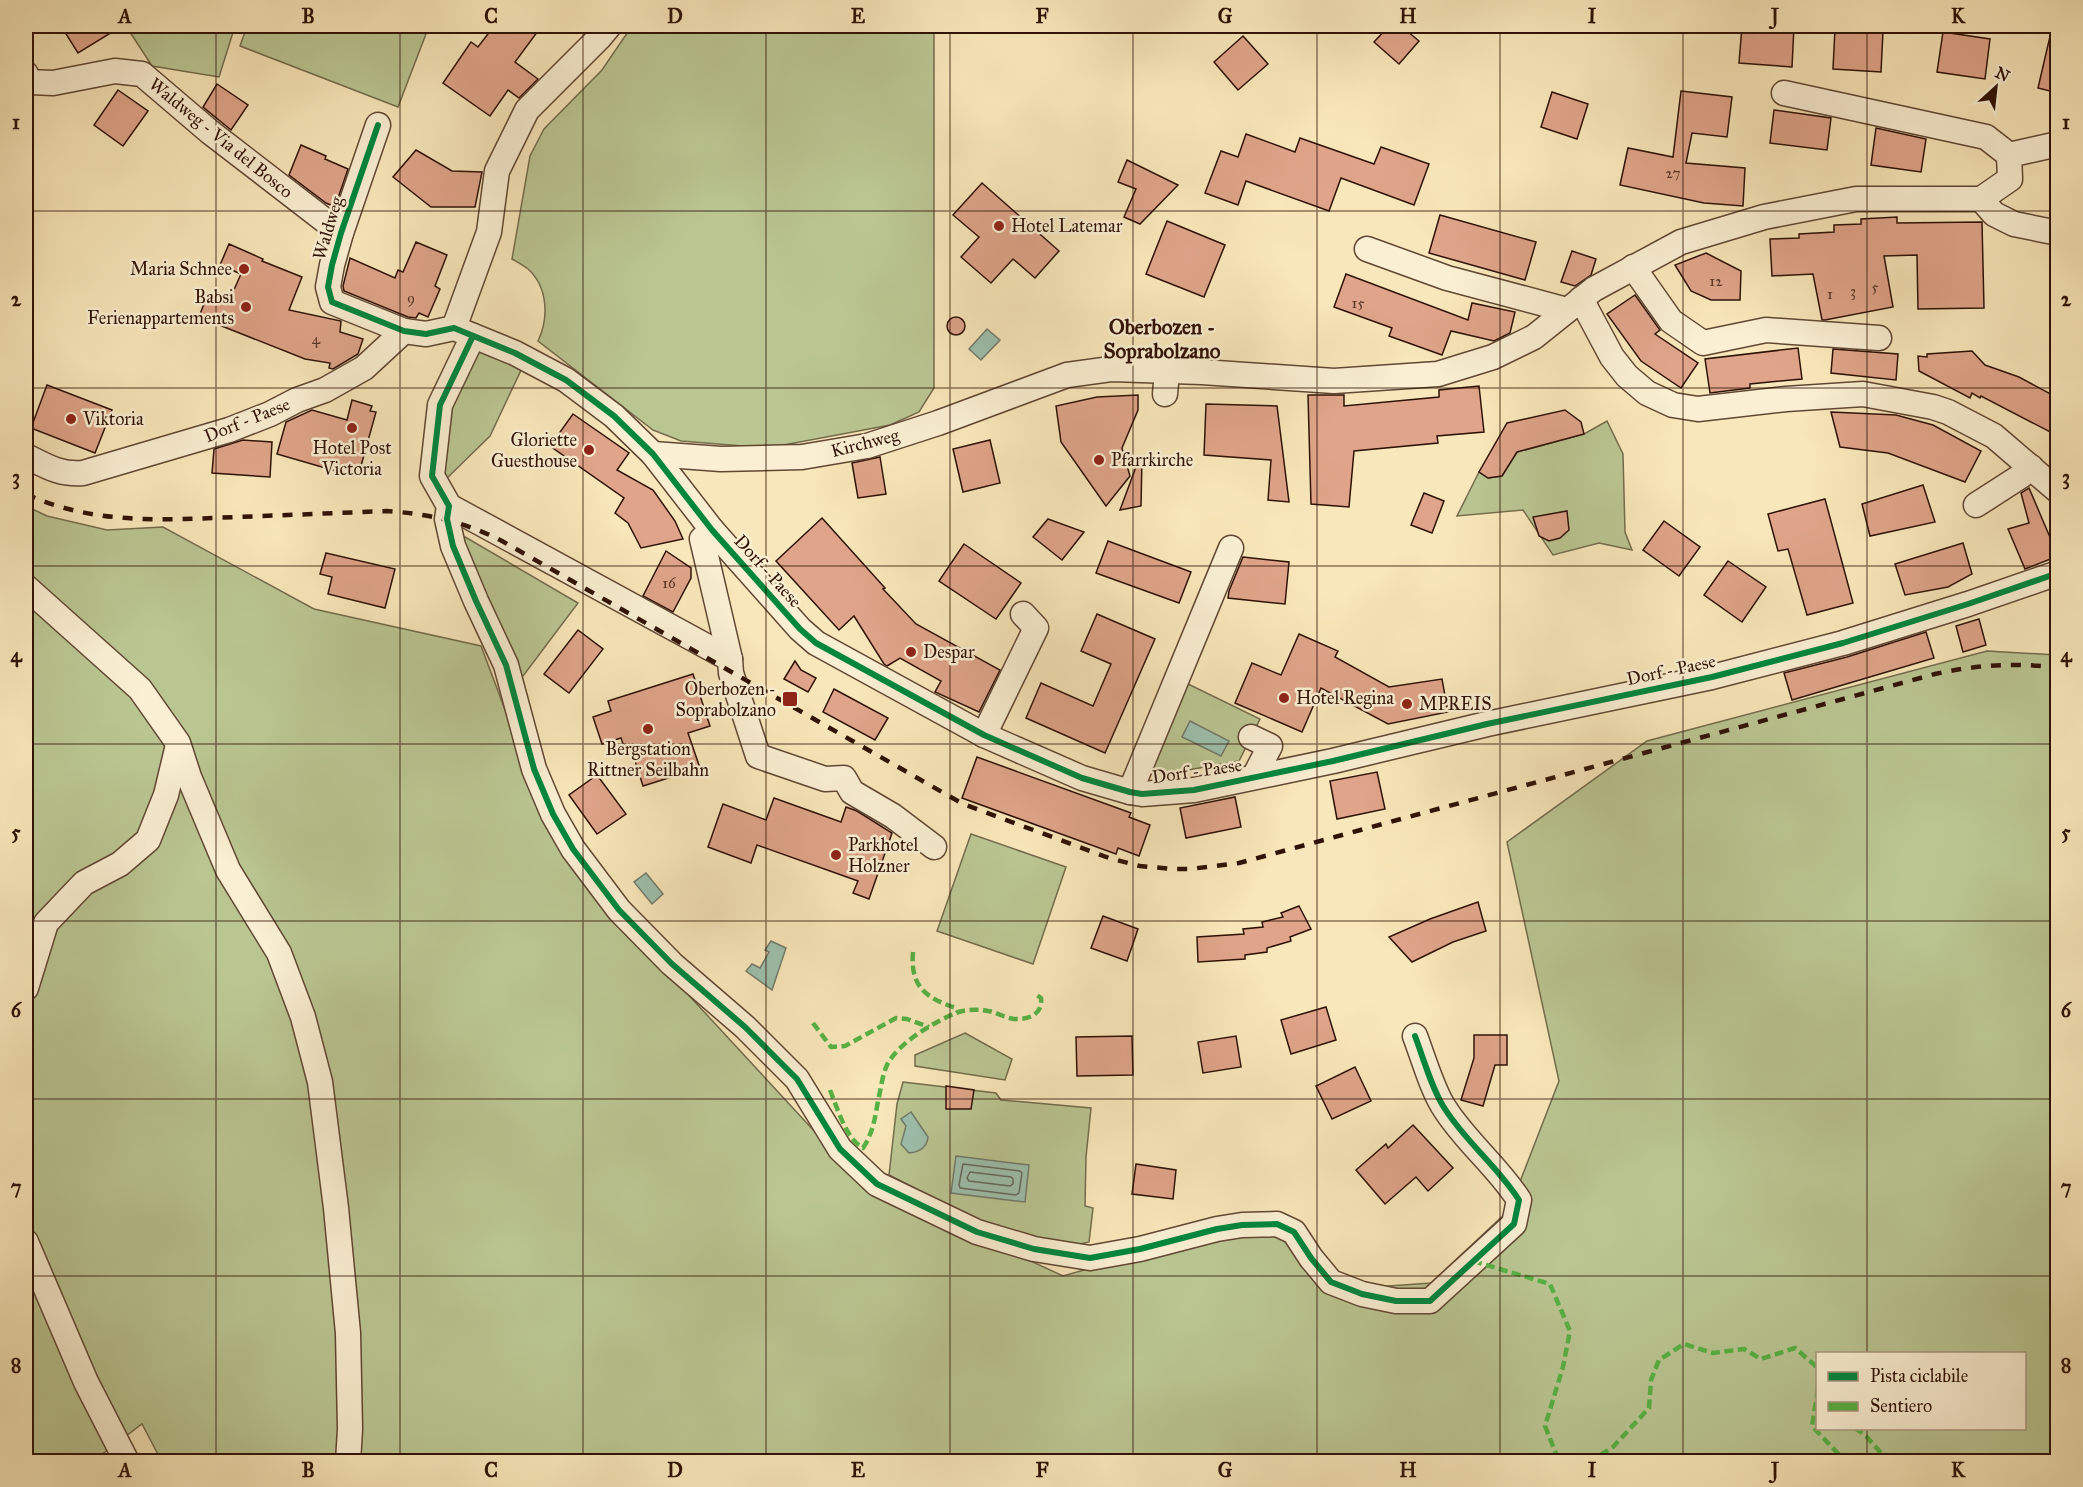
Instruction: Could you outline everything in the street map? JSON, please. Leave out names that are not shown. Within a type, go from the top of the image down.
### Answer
[{"type":"street","points":[[609,26],[527,110],[497,171],[489,231],[464,332],[440,405],[432,476],[449,506],[730,659]]},
{"type":"street","name":"Waldweg - Via del Bosco","points":[[26,74],[30,82],[53,83],[115,71],[142,74],[210,132],[341,233]]},
{"type":"street","points":[[1784,93],[1986,138],[2009,155],[2058,144]]},
{"type":"street","name":"Waldweg","points":[[378,125],[341,233],[328,286],[332,302],[404,331]]},
{"type":"street","points":[[2009,155],[2010,179],[1982,199],[1994,214],[2014,224],[2058,233]]},
{"type":"street","name":"Kirchweg","points":[[652,454],[721,459],[802,457],[867,446],[938,423],[1067,375],[1111,369],[1166,383],[1202,372],[1334,381],[1438,374],[1493,357],[1534,337],[1594,289],[1681,242],[1764,217],[1857,199],[1982,199]]},
{"type":"street","points":[[1367,249],[1448,278],[1574,305],[1627,376],[1647,393],[1672,405],[1698,409],[1786,399],[1863,394],[1934,407],[1994,436],[2058,491]]},
{"type":"street","points":[[1633,267],[1671,321],[1703,343],[1766,330],[1879,338]]},
{"type":"street","points":[[404,331],[426,334],[464,332]]},
{"type":"street","name":"Dorf - Paese","points":[[26,456],[58,472],[83,473],[230,430],[325,390],[364,368],[404,331]]},
{"type":"street","name":"Dorf - Paese","points":[[464,332],[515,353],[566,380],[614,416],[652,454],[712,530],[800,629],[816,643],[984,735],[1082,778],[1142,794],[1194,790],[1333,761],[1487,724],[1712,677],[1843,643],[2058,573]]},
{"type":"street","points":[[1976,505],[2031,467]]},
{"type":"street","points":[[449,506],[447,519],[453,546],[506,665],[534,769],[553,814],[573,849],[627,918],[672,964],[745,1027],[797,1079],[840,1149],[877,1184],[977,1232],[1034,1249],[1089,1257],[1140,1249],[1217,1229],[1242,1225],[1277,1224],[1294,1232],[1311,1258],[1331,1282],[1362,1294],[1396,1300],[1430,1301],[1515,1224],[1519,1200],[1510,1185],[1467,1138],[1443,1107],[1415,1036]]},
{"type":"street","points":[[712,530],[702,539],[730,659],[731,673],[758,756],[825,779],[844,778],[852,792],[893,816],[934,847]]},
{"type":"street","points":[[1124,790],[1231,548]]},
{"type":"street","points":[[26,587],[140,689],[178,743],[189,777],[228,870],[279,953],[303,1017],[320,1082],[336,1208],[348,1333],[350,1429],[348,1461]]},
{"type":"street","points":[[984,735],[1036,628],[1023,614]]},
{"type":"street","points":[[1124,790],[1180,627]]},
{"type":"street","points":[[1251,737],[1270,747],[1254,777]]},
{"type":"street","points":[[26,988],[46,923],[84,883],[120,864],[148,840],[166,795],[178,743]]},
{"type":"street","points":[[26,1242],[86,1382],[127,1461]]},
{"type":"green space","points":[[126,26],[235,26],[219,77],[152,66]]},
{"type":"green space","points":[[247,26],[405,26],[426,34],[398,107],[240,46]]},
{"type":"green space","points":[[632,26],[934,26],[934,388],[919,412],[890,425],[768,448],[681,441],[653,430],[538,341],[544,323],[543,294],[535,276],[512,259],[530,156],[544,129],[602,70]]},
{"type":"green space","points":[[474,343],[523,366],[490,436],[443,482],[444,406]]},
{"type":"green space","points":[[1607,421],[1623,454],[1625,532],[1632,550],[1599,543],[1553,555],[1523,510],[1457,516],[1479,472],[1488,478],[1502,476],[1517,452],[1584,434]]},
{"type":"green space","points":[[26,506],[47,516],[107,530],[163,527],[314,609],[481,646],[555,842],[622,923],[816,1133],[868,1185],[1063,1276],[1273,1216],[1334,1276],[1374,1287],[1431,1283],[1509,1210],[1559,1081],[1507,842],[1647,741],[1987,651],[2057,655],[2057,1461],[162,1462],[142,1424],[93,1461],[26,1461]]},
{"type":"green space","points":[[460,534],[578,603],[520,680],[471,566]]},
{"type":"green space","points":[[1184,682],[1260,719],[1239,761],[1171,773],[1145,772]]},
{"type":"green space","points":[[971,834],[1066,867],[1033,964],[937,931]]},
{"type":"green space","points":[[965,1033],[1012,1059],[1005,1080],[915,1066],[915,1055]]},
{"type":"green space","points":[[903,1082],[996,1093],[1001,1100],[1091,1108],[1086,1157],[1085,1206],[1093,1208],[1089,1242],[1067,1247],[986,1225],[889,1175],[897,1104]]},
{"type":"water","points":[[987,329],[1000,340],[981,360],[969,349]]},
{"type":"water","points":[[1190,721],[1229,741],[1221,756],[1182,737]]},
{"type":"water","points":[[646,873],[663,894],[652,904],[634,882]]},
{"type":"water","points":[[771,941],[786,948],[772,990],[746,971],[752,964],[760,968],[769,952],[765,950]]},
{"type":"water","points":[[911,1112],[928,1137],[922,1149],[909,1153],[901,1144],[906,1126],[901,1119]]},
{"type":"water","points":[[956,1156],[1029,1165],[1025,1202],[951,1193]]},
{"type":"building","points":[[61,26],[122,26],[78,53]]},
{"type":"building","points":[[494,26],[530,26],[538,31],[515,62],[538,79],[519,98],[508,90],[490,116],[443,83],[471,42],[478,47]]},
{"type":"building","points":[[1389,26],[1401,26],[1419,41],[1399,64],[1374,42]]},
{"type":"building","points":[[1742,26],[1794,26],[1792,67],[1739,63]]},
{"type":"building","points":[[1835,29],[1883,31],[1881,72],[1833,69]]},
{"type":"building","points":[[1943,32],[1990,39],[1985,79],[1937,72]]},
{"type":"building","points":[[2051,32],[2058,33],[2058,93],[2038,88]]},
{"type":"building","points":[[1243,36],[1268,64],[1238,90],[1214,62]]},
{"type":"building","points":[[217,84],[248,105],[231,130],[203,107]]},
{"type":"building","points":[[118,90],[148,111],[123,146],[94,125]]},
{"type":"building","points":[[1681,91],[1732,97],[1727,137],[1692,133],[1686,163],[1745,168],[1743,206],[1704,203],[1620,185],[1628,148],[1673,157]]},
{"type":"building","points":[[1552,92],[1588,104],[1577,139],[1541,127]]},
{"type":"building","points":[[1774,110],[1831,118],[1827,150],[1770,143]]},
{"type":"building","points":[[1876,128],[1926,139],[1921,172],[1871,165]]},
{"type":"building","points":[[1246,134],[1295,152],[1300,138],[1374,164],[1381,147],[1429,164],[1414,205],[1341,178],[1329,211],[1246,181],[1238,205],[1205,193],[1221,151],[1238,157]]},
{"type":"building","points":[[301,145],[348,169],[335,207],[326,203],[289,175]]},
{"type":"building","points":[[416,150],[452,171],[482,172],[475,207],[431,207],[393,177]]},
{"type":"building","points":[[1127,160],[1178,185],[1140,224],[1124,217],[1136,189],[1118,182]]},
{"type":"building","name":"Hotel Latemar","points":[[982,183],[1059,251],[1035,278],[1013,259],[991,283],[961,257],[979,237],[953,215]]},
{"type":"building","points":[[1440,215],[1536,242],[1525,280],[1429,253]]},
{"type":"building","points":[[1897,217],[1897,223],[1982,222],[1984,308],[1918,309],[1917,255],[1884,256],[1893,307],[1825,320],[1822,320],[1813,274],[1772,276],[1770,239],[1799,238],[1799,234],[1834,232],[1834,225],[1861,224],[1861,219]]},
{"type":"building","points":[[1167,221],[1225,245],[1204,297],[1146,274]]},
{"type":"building","points":[[416,242],[447,255],[435,286],[440,289],[428,317],[419,313],[416,318],[408,317],[344,291],[343,286],[350,258],[395,278],[398,270],[403,272]]},
{"type":"building","points":[[229,244],[263,259],[262,261],[302,277],[289,310],[341,321],[340,332],[363,339],[358,354],[333,369],[329,368],[330,363],[305,359],[199,317],[208,293],[229,301],[241,274],[220,265]]},
{"type":"building","points":[[1572,251],[1596,259],[1591,275],[1575,286],[1561,282]]},
{"type":"building","points":[[1706,253],[1741,271],[1740,300],[1711,300],[1691,291],[1675,265]]},
{"type":"building","points":[[1346,274],[1468,320],[1472,303],[1515,312],[1510,333],[1494,341],[1451,331],[1442,355],[1389,336],[1392,328],[1334,307]]},
{"type":"building","points":[[1635,295],[1660,330],[1655,334],[1698,363],[1681,388],[1641,361],[1607,314]]},
{"type":"building","points":[[956,317],[962,320],[965,326],[962,332],[956,335],[950,332],[947,326],[950,320]]},
{"type":"building","points":[[1798,348],[1802,379],[1750,384],[1750,388],[1710,393],[1705,359]]},
{"type":"building","points":[[1833,349],[1898,354],[1896,380],[1831,373]]},
{"type":"building","points":[[1972,351],[1985,365],[2019,377],[2058,398],[2058,436],[1981,396],[1980,398],[1972,393],[1970,398],[1919,371],[1918,356],[1927,357],[1927,354]]},
{"type":"building","name":"Viktoria","points":[[47,385],[112,410],[95,453],[31,428]]},
{"type":"building","points":[[1479,386],[1484,432],[1437,436],[1438,443],[1354,451],[1349,507],[1311,504],[1308,395],[1344,395],[1344,406],[1439,397],[1439,390]]},
{"type":"building","name":"Pfarrkirche","points":[[1138,395],[1138,410],[1122,448],[1130,476],[1106,506],[1061,442],[1056,406],[1097,397]]},
{"type":"building","points":[[352,400],[372,406],[370,411],[376,412],[359,473],[354,471],[353,476],[277,454],[286,422],[312,410],[347,420]]},
{"type":"building","points":[[1206,404],[1277,406],[1289,502],[1268,500],[1271,460],[1204,455]]},
{"type":"building","points":[[1565,410],[1581,422],[1584,434],[1517,452],[1502,476],[1488,478],[1479,472],[1507,423]]},
{"type":"building","points":[[1831,412],[1896,415],[1933,425],[1981,451],[1965,482],[1888,453],[1840,447]]},
{"type":"building","points":[[573,414],[629,453],[617,470],[653,490],[675,521],[683,539],[641,548],[628,523],[615,513],[624,498],[550,446]]},
{"type":"building","points":[[243,440],[272,442],[270,477],[212,473],[214,449]]},
{"type":"building","points":[[990,440],[1000,483],[963,492],[953,449]]},
{"type":"building","points":[[1140,456],[1142,457],[1141,506],[1120,510]]},
{"type":"building","points":[[880,457],[886,494],[858,498],[852,463]]},
{"type":"building","points":[[1923,485],[1935,522],[1870,536],[1862,504]]},
{"type":"building","points":[[2029,488],[2058,556],[2025,569],[2008,529],[2029,523],[2021,493]]},
{"type":"building","points":[[1424,493],[1444,501],[1432,533],[1411,525]]},
{"type":"building","points":[[1825,499],[1853,603],[1807,615],[1788,549],[1778,551],[1768,514]]},
{"type":"building","points":[[1567,511],[1569,530],[1560,538],[1549,541],[1539,536],[1533,517]]},
{"type":"building","points":[[822,518],[916,624],[1000,670],[979,712],[935,692],[941,681],[900,658],[887,666],[884,664],[854,616],[839,630],[776,561]]},
{"type":"building","points":[[1048,519],[1084,532],[1062,560],[1033,537]]},
{"type":"building","points":[[1664,521],[1700,547],[1679,576],[1643,550]]},
{"type":"building","points":[[1108,541],[1191,572],[1179,603],[1096,573]]},
{"type":"building","points":[[1963,543],[1972,574],[1948,587],[1905,595],[1895,564]]},
{"type":"building","points":[[964,544],[1021,583],[996,619],[939,581]]},
{"type":"building","points":[[666,551],[691,568],[691,578],[673,612],[643,596]]},
{"type":"building","points":[[326,553],[395,569],[385,608],[328,594],[332,577],[320,574]]},
{"type":"building","points":[[1243,557],[1289,562],[1285,604],[1228,598]]},
{"type":"building","points":[[1728,561],[1766,587],[1742,622],[1704,595]]},
{"type":"building","points":[[1097,614],[1155,639],[1105,753],[1026,718],[1041,683],[1093,706],[1111,664],[1081,651]]},
{"type":"building","points":[[1979,619],[1986,645],[1963,652],[1956,626]]},
{"type":"building","points":[[578,630],[603,649],[569,693],[544,674]]},
{"type":"building","points":[[1926,632],[1934,658],[1792,700],[1784,673],[1847,657]]},
{"type":"building","points":[[1299,634],[1338,651],[1335,657],[1389,687],[1442,679],[1448,712],[1388,724],[1321,688],[1302,732],[1235,703],[1252,663],[1281,675]]},
{"type":"building","points":[[795,661],[801,670],[816,678],[808,692],[784,679]]},
{"type":"building","name":"Bergstation Rittner Seilbahn","points":[[693,674],[710,726],[688,733],[700,768],[643,786],[631,748],[625,750],[621,738],[602,744],[593,717],[611,711],[608,701]]},
{"type":"building","points":[[834,689],[888,718],[875,740],[823,712]]},
{"type":"building","points":[[977,757],[1131,813],[1129,817],[1150,825],[1139,856],[1118,848],[1116,854],[962,798]]},
{"type":"building","points":[[1377,772],[1385,809],[1337,819],[1330,781]]},
{"type":"building","points":[[597,775],[626,814],[597,834],[569,795]]},
{"type":"building","points":[[1235,797],[1241,827],[1186,838],[1180,808]]},
{"type":"building","name":"Parkhotel Holzner","points":[[774,798],[841,822],[846,807],[857,811],[892,833],[869,899],[853,893],[858,881],[757,845],[751,863],[708,847],[723,804],[766,820]]},
{"type":"building","points":[[1478,902],[1486,931],[1453,942],[1412,962],[1389,937],[1430,919]]},
{"type":"building","points":[[1299,906],[1311,929],[1290,937],[1291,941],[1267,948],[1267,952],[1245,955],[1245,959],[1198,962],[1197,937],[1244,934],[1243,929],[1263,927],[1262,922],[1283,917],[1281,913]]},
{"type":"building","points":[[1103,916],[1138,929],[1127,961],[1091,948]]},
{"type":"building","points":[[1326,1007],[1336,1040],[1291,1054],[1281,1020]]},
{"type":"building","points":[[1474,1035],[1507,1035],[1507,1065],[1495,1065],[1483,1106],[1461,1100],[1474,1058]]},
{"type":"building","points":[[1132,1036],[1133,1075],[1077,1076],[1076,1037]]},
{"type":"building","points":[[1236,1036],[1241,1067],[1203,1073],[1198,1042]]},
{"type":"building","points":[[1355,1067],[1371,1101],[1332,1119],[1316,1086]]},
{"type":"building","points":[[946,1086],[974,1090],[971,1109],[946,1109]]},
{"type":"building","points":[[1413,1125],[1453,1168],[1428,1191],[1416,1177],[1385,1204],[1356,1170],[1386,1144],[1388,1148]]},
{"type":"building","points":[[1136,1164],[1176,1170],[1173,1199],[1132,1194]]},
{"type":"railway","points":[[26,494],[77,511],[129,518],[183,519],[387,511],[417,514],[460,524],[502,541],[963,804],[1109,858],[1140,866],[1172,869],[1239,863],[1935,674],[1996,665],[2058,668]]},
{"type":"marked path","points":[[913,952],[914,974],[922,989],[936,1000],[956,1008],[958,1012]]},
{"type":"marked path","points":[[830,1090],[847,1130],[857,1144],[863,1148],[873,1125],[885,1069],[899,1049],[927,1028],[964,1011],[988,1011],[1014,1019],[1030,1017],[1037,1012],[1041,1004],[1041,998],[1034,993]]},
{"type":"marked path","points":[[813,1023],[831,1047],[845,1046],[896,1018],[907,1019],[929,1027]]},
{"type":"marked path","points":[[1473,1261],[1550,1284],[1570,1331],[1563,1367],[1545,1426],[1559,1461],[1565,1462]]},
{"type":"marked path","points":[[1589,1462],[1613,1447],[1649,1408],[1651,1380],[1659,1360],[1684,1344],[1713,1353],[1744,1349],[1761,1359],[1795,1348],[1816,1366]]},
{"type":"marked path","points":[[1816,1401],[1812,1426],[1846,1462]]},
{"type":"marked path","points":[[1858,1430],[1889,1462]]},
{"type":"cycle path","points":[[378,125],[332,265],[328,287],[332,302],[404,331],[426,334],[454,328],[515,353],[566,380],[614,416],[653,454],[712,530],[800,629],[816,643],[984,735],[1082,778],[1130,792],[1142,794],[1194,790],[1333,761],[1487,724],[1712,677],[1843,643],[2058,573]]},
{"type":"cycle path","points":[[473,336],[440,405],[432,476],[449,506],[447,519],[453,546],[506,665],[534,769],[553,814],[573,849],[619,910],[672,964],[745,1027],[797,1079],[840,1149],[877,1184],[977,1232],[1034,1249],[1090,1258],[1140,1249],[1217,1229],[1242,1225],[1277,1224],[1294,1232],[1311,1258],[1331,1282],[1362,1294],[1396,1301],[1430,1301],[1514,1224],[1519,1200],[1502,1176],[1462,1132],[1445,1109],[1432,1084],[1415,1036]]},
{"type":"place","name":"Hotel Latemar","points":[[999,226]]},
{"type":"place","name":"Maria Schnee","points":[[244,269]]},
{"type":"place","name":"Babsi Ferienappartements","points":[[246,307]]},
{"type":"place","name":"Viktoria","points":[[71,419]]},
{"type":"place","name":"Hotel Post Victoria","points":[[352,428]]},
{"type":"place","name":"Gloriette Guesthouse","points":[[589,450]]},
{"type":"place","name":"Pfarrkirche","points":[[1099,460]]},
{"type":"place","name":"Despar","points":[[911,652]]},
{"type":"place","name":"Hotel Regina","points":[[1284,698]]},
{"type":"place","name":"Oberbozen - Soprabolzano","points":[[790,699]]},
{"type":"place","name":"MPREIS","points":[[1407,704]]},
{"type":"place","name":"Bergstation Rittner Seilbahn","points":[[648,729]]},
{"type":"place","name":"Parkhotel Holzner","points":[[836,855]]},
{"type":"district","name":"Oberbozen - Soprabolzano","points":[[1162,339]]}]
